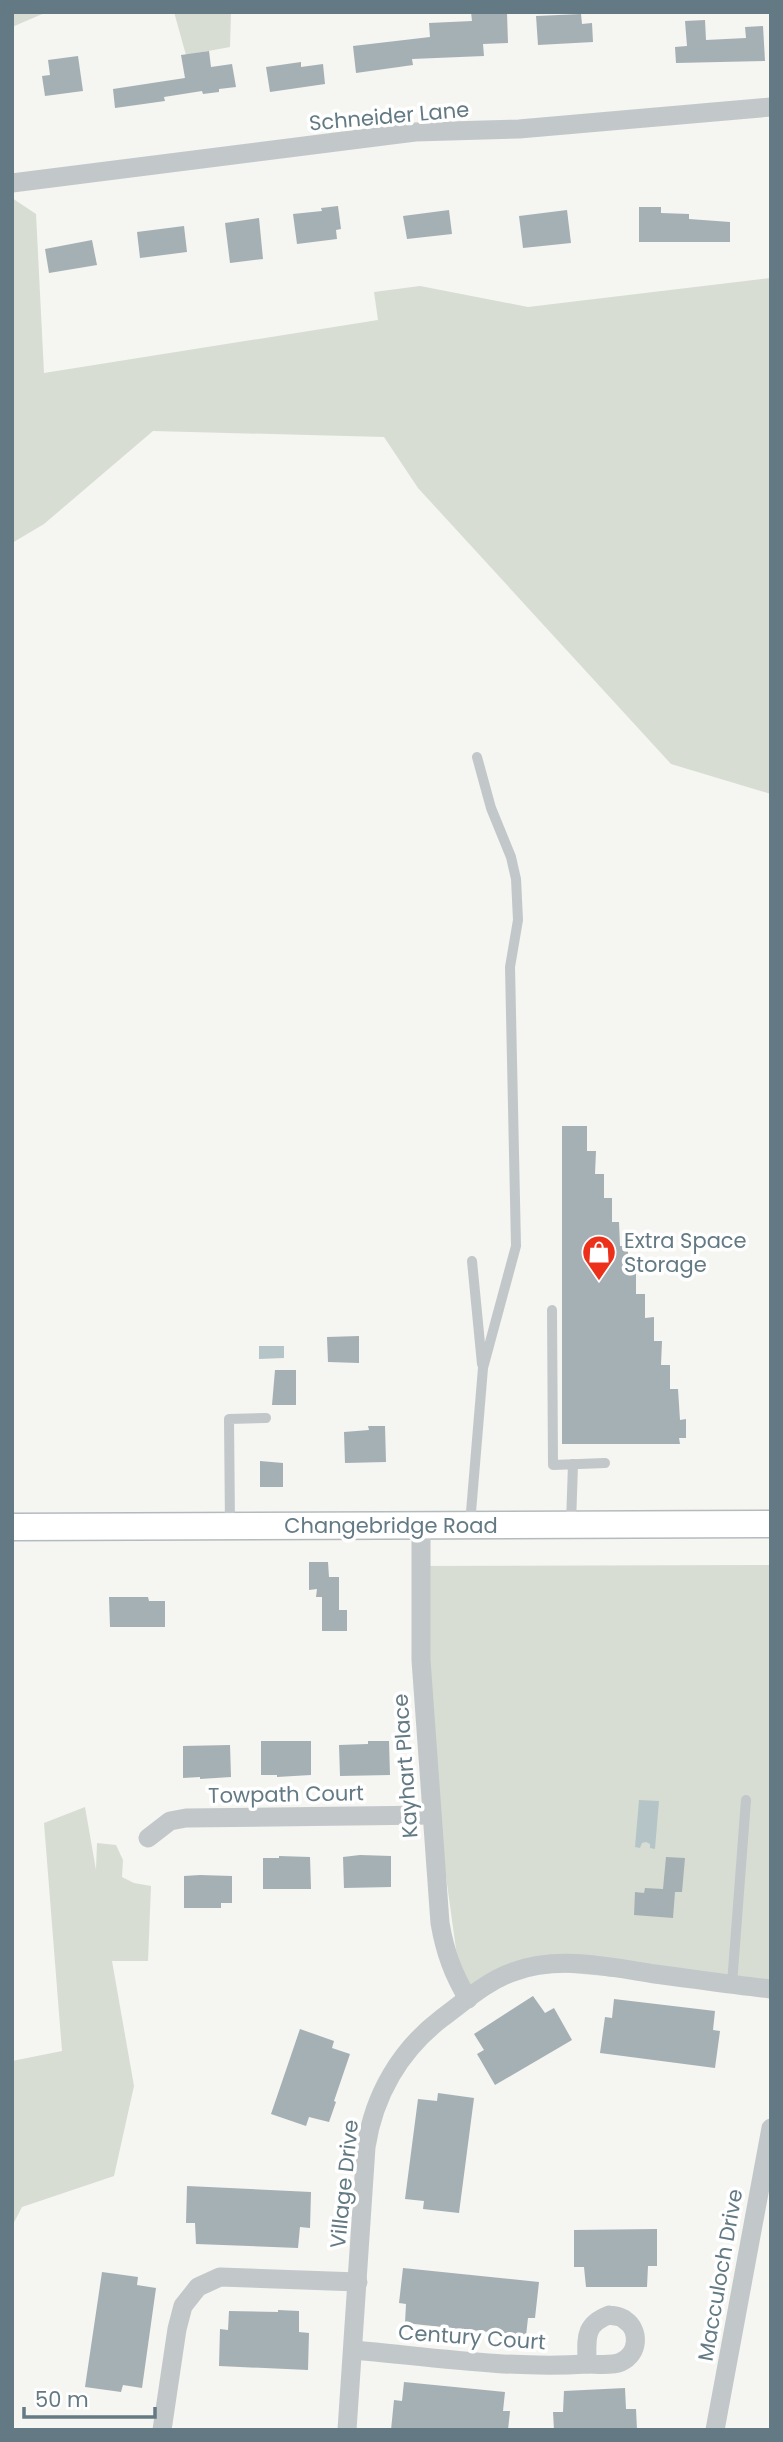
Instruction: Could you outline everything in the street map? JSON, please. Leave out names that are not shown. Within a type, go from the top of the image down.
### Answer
[{"type":"main road","name":"Changebridge Road","points":[[12,1527],[771,1524]]},
{"type":"street","name":"Schneider Lane","points":[[12,183],[415,132],[519,129],[771,107]]},
{"type":"street","name":"Kayhart Place","points":[[421,1525],[421,1660],[440,1923],[452,1972],[468,1999]]},
{"type":"street","name":"Towpath Court","points":[[148,1838],[170,1821],[186,1818],[431,1815]]},
{"type":"street","name":"Village Drive","points":[[347,2430],[366,2147],[370,2123],[377,2101],[401,2059],[425,2032],[492,1982],[514,1971],[549,1964],[594,1965],[771,1989]]},
{"type":"street","name":"Macculoch Drive","points":[[715,2430],[771,2128]]},
{"type":"street","points":[[162,2430],[177,2329],[184,2306],[198,2287],[220,2277],[358,2282]]},
{"type":"street","name":"Century Court","points":[[354,2350],[514,2364],[587,2364]]},
{"type":"lane","points":[[470,1525],[483,1368],[516,1246],[510,967],[518,920],[516,879],[511,857],[491,808],[477,757]]},
{"type":"lane","points":[[472,1261],[478,1343],[483,1368]]},
{"type":"lane","points":[[552,1310],[553,1465],[605,1463]]},
{"type":"lane","points":[[230,1525],[229,1419],[267,1418]]},
{"type":"lane","points":[[571,1524],[573,1464]]},
{"type":"lane","points":[[732,1984],[746,1800]]},
{"type":"shaded area","points":[[12,12],[47,12],[12,27]]},
{"type":"shaded area","points":[[174,12],[231,12],[230,47],[186,55]]},
{"type":"shaded area","points":[[12,198],[36,214],[44,373],[378,320],[374,292],[420,286],[528,307],[771,278],[771,794],[671,764],[418,488],[384,437],[153,431],[44,524],[12,543]]},
{"type":"shaded area","points":[[259,1346],[284,1346],[284,1358],[259,1359]]},
{"type":"shaded area","points":[[771,1565],[771,1991],[537,1970],[462,1993],[419,1679],[415,1566]]},
{"type":"shaded area","points":[[639,1800],[659,1801],[655,1849],[650,1848],[650,1844],[646,1842],[642,1843],[640,1848],[635,1847]]},
{"type":"shaded area","points":[[85,1807],[96,1870],[97,1843],[116,1845],[123,1860],[122,1877],[134,1883],[151,1886],[148,1961],[112,1961],[134,2086],[114,2176],[22,2207],[12,2226],[12,2061],[62,2051],[44,1823]]},
{"type":"building","points":[[471,12],[507,13],[508,43],[483,44],[484,56],[412,59],[413,65],[356,73],[353,46],[430,37],[429,23],[472,21]]},
{"type":"building","points":[[581,14],[582,24],[592,23],[593,42],[538,45],[536,16]]},
{"type":"building","points":[[705,20],[706,40],[746,38],[745,27],[763,26],[765,61],[676,63],[675,47],[687,46],[685,21]]},
{"type":"building","points":[[209,51],[211,67],[232,64],[236,87],[219,89],[219,92],[203,94],[202,91],[164,97],[165,101],[115,108],[113,89],[185,78],[181,55]]},
{"type":"building","points":[[78,56],[83,91],[45,96],[42,76],[50,75],[48,60]]},
{"type":"building","points":[[301,62],[301,67],[323,64],[325,84],[270,92],[266,67]]},
{"type":"building","points":[[338,206],[341,229],[336,230],[337,239],[297,244],[293,214],[322,211],[321,208]]},
{"type":"building","points":[[639,207],[661,207],[661,213],[689,214],[689,219],[730,222],[730,242],[639,242]]},
{"type":"building","points":[[449,210],[452,234],[407,239],[403,216]]},
{"type":"building","points":[[567,210],[571,243],[523,248],[519,216]]},
{"type":"building","points":[[259,218],[263,259],[230,263],[225,223]]},
{"type":"building","points":[[184,226],[187,252],[140,258],[137,232]]},
{"type":"building","points":[[92,240],[97,265],[49,273],[45,249]]},
{"type":"building","name":"Extra Space Storage","points":[[562,1126],[587,1126],[587,1151],[596,1151],[595,1174],[604,1174],[604,1198],[612,1198],[612,1222],[619,1222],[620,1246],[628,1246],[628,1270],[636,1270],[636,1294],[645,1294],[645,1318],[654,1317],[654,1341],[662,1341],[661,1365],[670,1365],[670,1389],[678,1389],[680,1420],[686,1419],[686,1438],[679,1438],[680,1444],[562,1444]]},
{"type":"building","points":[[359,1336],[359,1363],[328,1362],[327,1337]]},
{"type":"building","points":[[275,1370],[296,1370],[296,1405],[272,1405]]},
{"type":"building","points":[[368,1426],[385,1426],[386,1462],[345,1463],[344,1432],[369,1430]]},
{"type":"building","points":[[260,1461],[283,1463],[283,1487],[260,1487]]},
{"type":"building","points":[[309,1562],[328,1562],[329,1577],[339,1577],[339,1610],[347,1610],[347,1631],[322,1631],[322,1597],[316,1597],[317,1589],[309,1590]]},
{"type":"building","points":[[109,1597],[148,1597],[149,1601],[165,1601],[165,1627],[110,1627]]},
{"type":"building","points":[[261,1741],[311,1741],[311,1775],[261,1775]]},
{"type":"building","points":[[368,1741],[389,1741],[390,1775],[340,1776],[339,1745],[368,1744]]},
{"type":"building","points":[[230,1745],[231,1777],[183,1778],[183,1746]]},
{"type":"building","points":[[391,1856],[391,1887],[344,1888],[343,1857]]},
{"type":"building","points":[[310,1857],[311,1889],[263,1889],[263,1858]]},
{"type":"building","points":[[666,1857],[685,1858],[682,1892],[675,1892],[673,1918],[634,1915],[635,1892],[644,1893],[645,1888],[663,1889]]},
{"type":"building","points":[[184,1876],[232,1876],[232,1903],[221,1903],[221,1908],[184,1908]]},
{"type":"building","points":[[533,1996],[545,2013],[554,2008],[572,2040],[495,2085],[477,2054],[484,2050],[474,2034]]},
{"type":"building","points":[[614,1999],[715,2011],[713,2030],[720,2031],[715,2068],[600,2053],[605,2017],[612,2018]]},
{"type":"building","points":[[300,2029],[334,2041],[332,2048],[350,2054],[329,2122],[309,2117],[306,2126],[271,2114]]},
{"type":"building","points":[[438,2093],[474,2098],[459,2213],[423,2209],[424,2201],[405,2199],[418,2099],[437,2101]]},
{"type":"building","points":[[187,2186],[311,2192],[310,2228],[300,2227],[298,2248],[196,2244],[195,2223],[186,2223]]},
{"type":"building","points":[[657,2229],[657,2266],[648,2266],[647,2287],[586,2287],[584,2267],[574,2267],[574,2230]]},
{"type":"building","points":[[403,2268],[539,2282],[535,2318],[528,2318],[526,2336],[405,2323],[406,2304],[399,2303]]},
{"type":"building","points":[[102,2272],[138,2277],[137,2285],[156,2288],[142,2388],[123,2385],[121,2392],[85,2387]]},
{"type":"building","points":[[229,2311],[299,2311],[299,2332],[309,2333],[308,2370],[219,2366],[220,2329],[228,2330]]},
{"type":"building","points":[[404,2382],[505,2392],[503,2411],[510,2411],[508,2430],[391,2430],[394,2400],[402,2401]]},
{"type":"building","points":[[625,2388],[626,2409],[636,2409],[637,2430],[554,2430],[553,2412],[563,2412],[564,2391]]},
{"type":"place","name":"Extra Space Storage","points":[[599,1282]]}]
